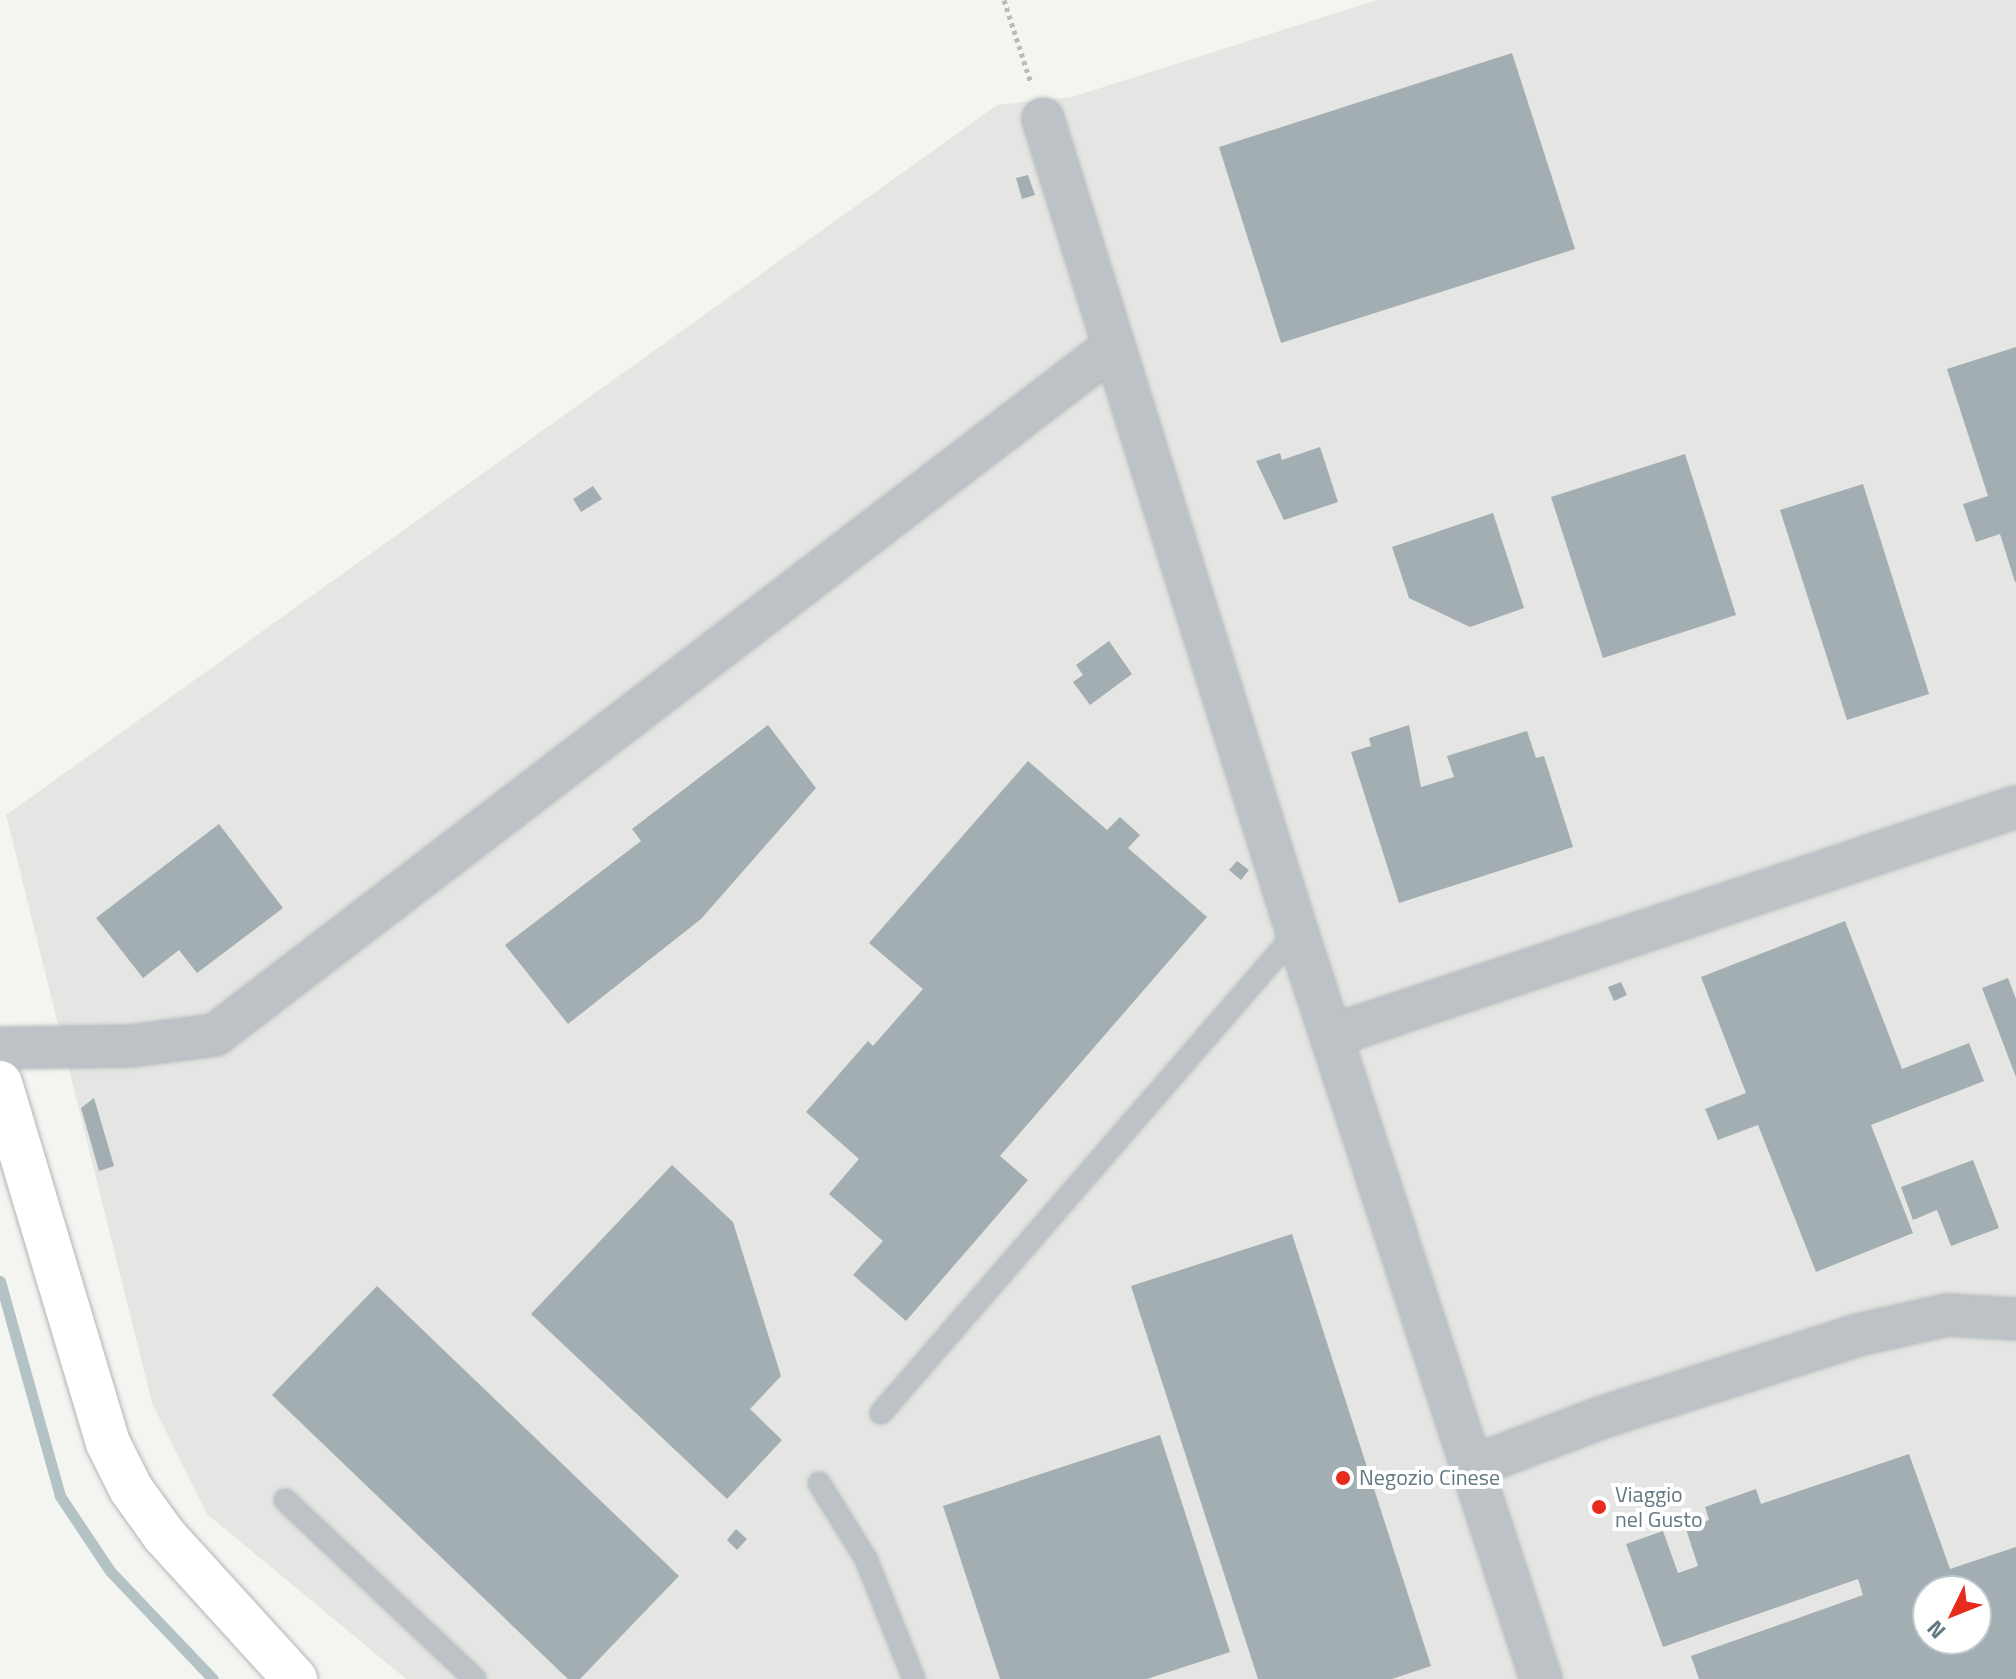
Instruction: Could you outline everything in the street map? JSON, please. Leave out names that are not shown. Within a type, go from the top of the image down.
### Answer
[{"type":"street","points":[[1043,119],[1297,932],[1474,1466],[1541,1679]]},
{"type":"street","points":[[0,1048],[131,1046],[215,1035],[1113,347]]},
{"type":"street","points":[[1331,1036],[2016,807]]},
{"type":"street","points":[[0,1083],[84,1377],[119,1466],[164,1535],[295,1679]]},
{"type":"street","points":[[1474,1466],[1603,1417],[1858,1335],[1947,1315],[2016,1319]]},
{"type":"lane","points":[[881,1413],[1297,932]]},
{"type":"lane","points":[[819,1483],[866,1559],[914,1679]]},
{"type":"lane","points":[[285,1500],[475,1679]]},
{"type":"path","points":[[1004,0],[1043,119]]},
{"type":"shaded area","points":[[1377,0],[2016,0],[2016,1679],[406,1679],[207,1514],[152,1403],[6,815],[997,105],[1072,97]]},
{"type":"building","points":[[1512,53],[1575,249],[1281,343],[1219,147]]},
{"type":"building","points":[[1028,175],[1035,195],[1022,199],[1016,178]]},
{"type":"building","points":[[2016,347],[2015,582],[2000,534],[1976,542],[1963,504],[1988,496],[1947,369]]},
{"type":"building","points":[[1320,447],[1338,502],[1284,520],[1256,461],[1280,453],[1282,460]]},
{"type":"building","points":[[1685,454],[1736,615],[1603,658],[1551,497]]},
{"type":"building","points":[[1863,484],[1929,694],[1847,720],[1780,510]]},
{"type":"building","points":[[593,486],[602,499],[581,512],[573,499]]},
{"type":"building","points":[[1493,513],[1524,608],[1470,627],[1409,598],[1392,547]]},
{"type":"building","points":[[1109,641],[1132,674],[1090,705],[1073,682],[1083,675],[1076,665]]},
{"type":"building","points":[[768,725],[816,788],[701,919],[568,1024],[505,945],[641,841],[632,829]]},
{"type":"building","points":[[1409,725],[1421,787],[1454,777],[1447,756],[1527,731],[1536,758],[1544,756],[1573,847],[1399,903],[1351,752],[1371,746],[1369,738]]},
{"type":"building","points":[[1028,761],[1107,830],[1120,817],[1140,835],[1128,848],[1207,917],[1000,1156],[1028,1180],[906,1321],[853,1275],[883,1241],[829,1194],[859,1159],[806,1112],[868,1041],[873,1046],[923,989],[869,943]]},
{"type":"building","points":[[219,824],[283,908],[197,973],[179,950],[143,978],[96,918]]},
{"type":"building","points":[[1237,861],[1249,870],[1241,880],[1229,870]]},
{"type":"building","points":[[1845,921],[1902,1069],[1969,1043],[1984,1081],[1871,1125],[1913,1233],[1816,1272],[1758,1125],[1718,1140],[1705,1109],[1746,1093],[1701,977]]},
{"type":"building","points":[[2008,978],[2016,999],[2016,1077],[1982,988]]},
{"type":"building","points":[[1621,982],[1627,995],[1614,1001],[1608,987]]},
{"type":"building","points":[[94,1098],[114,1166],[99,1171],[81,1108]]},
{"type":"building","points":[[1973,1160],[1999,1228],[1951,1246],[1937,1210],[1913,1220],[1901,1187]]},
{"type":"building","points":[[672,1165],[733,1222],[781,1376],[750,1409],[782,1440],[727,1499],[531,1314]]},
{"type":"building","points":[[1292,1234],[1431,1666],[1392,1679],[1258,1679],[1131,1286]]},
{"type":"building","points":[[377,1286],[679,1576],[580,1679],[568,1679],[272,1395]]},
{"type":"building","points":[[1160,1435],[1230,1652],[1147,1679],[1000,1679],[943,1506]]},
{"type":"building","points":[[1909,1454],[1950,1569],[2016,1547],[2016,1679],[1699,1679],[1691,1656],[1863,1595],[1858,1579],[1663,1647],[1626,1544],[1663,1531],[1678,1573],[1698,1566],[1686,1529],[1709,1520],[1705,1507],[1756,1489],[1761,1504]]},
{"type":"building","points":[[736,1529],[747,1539],[737,1550],[727,1540]]},
{"type":"waterway","points":[[0,1281],[60,1496],[110,1571],[213,1679]]},
{"type":"place","name":"Negozio Cinese","points":[[1343,1478]]},
{"type":"place","name":"Viaggio nel Gusto","points":[[1599,1507]]}]
